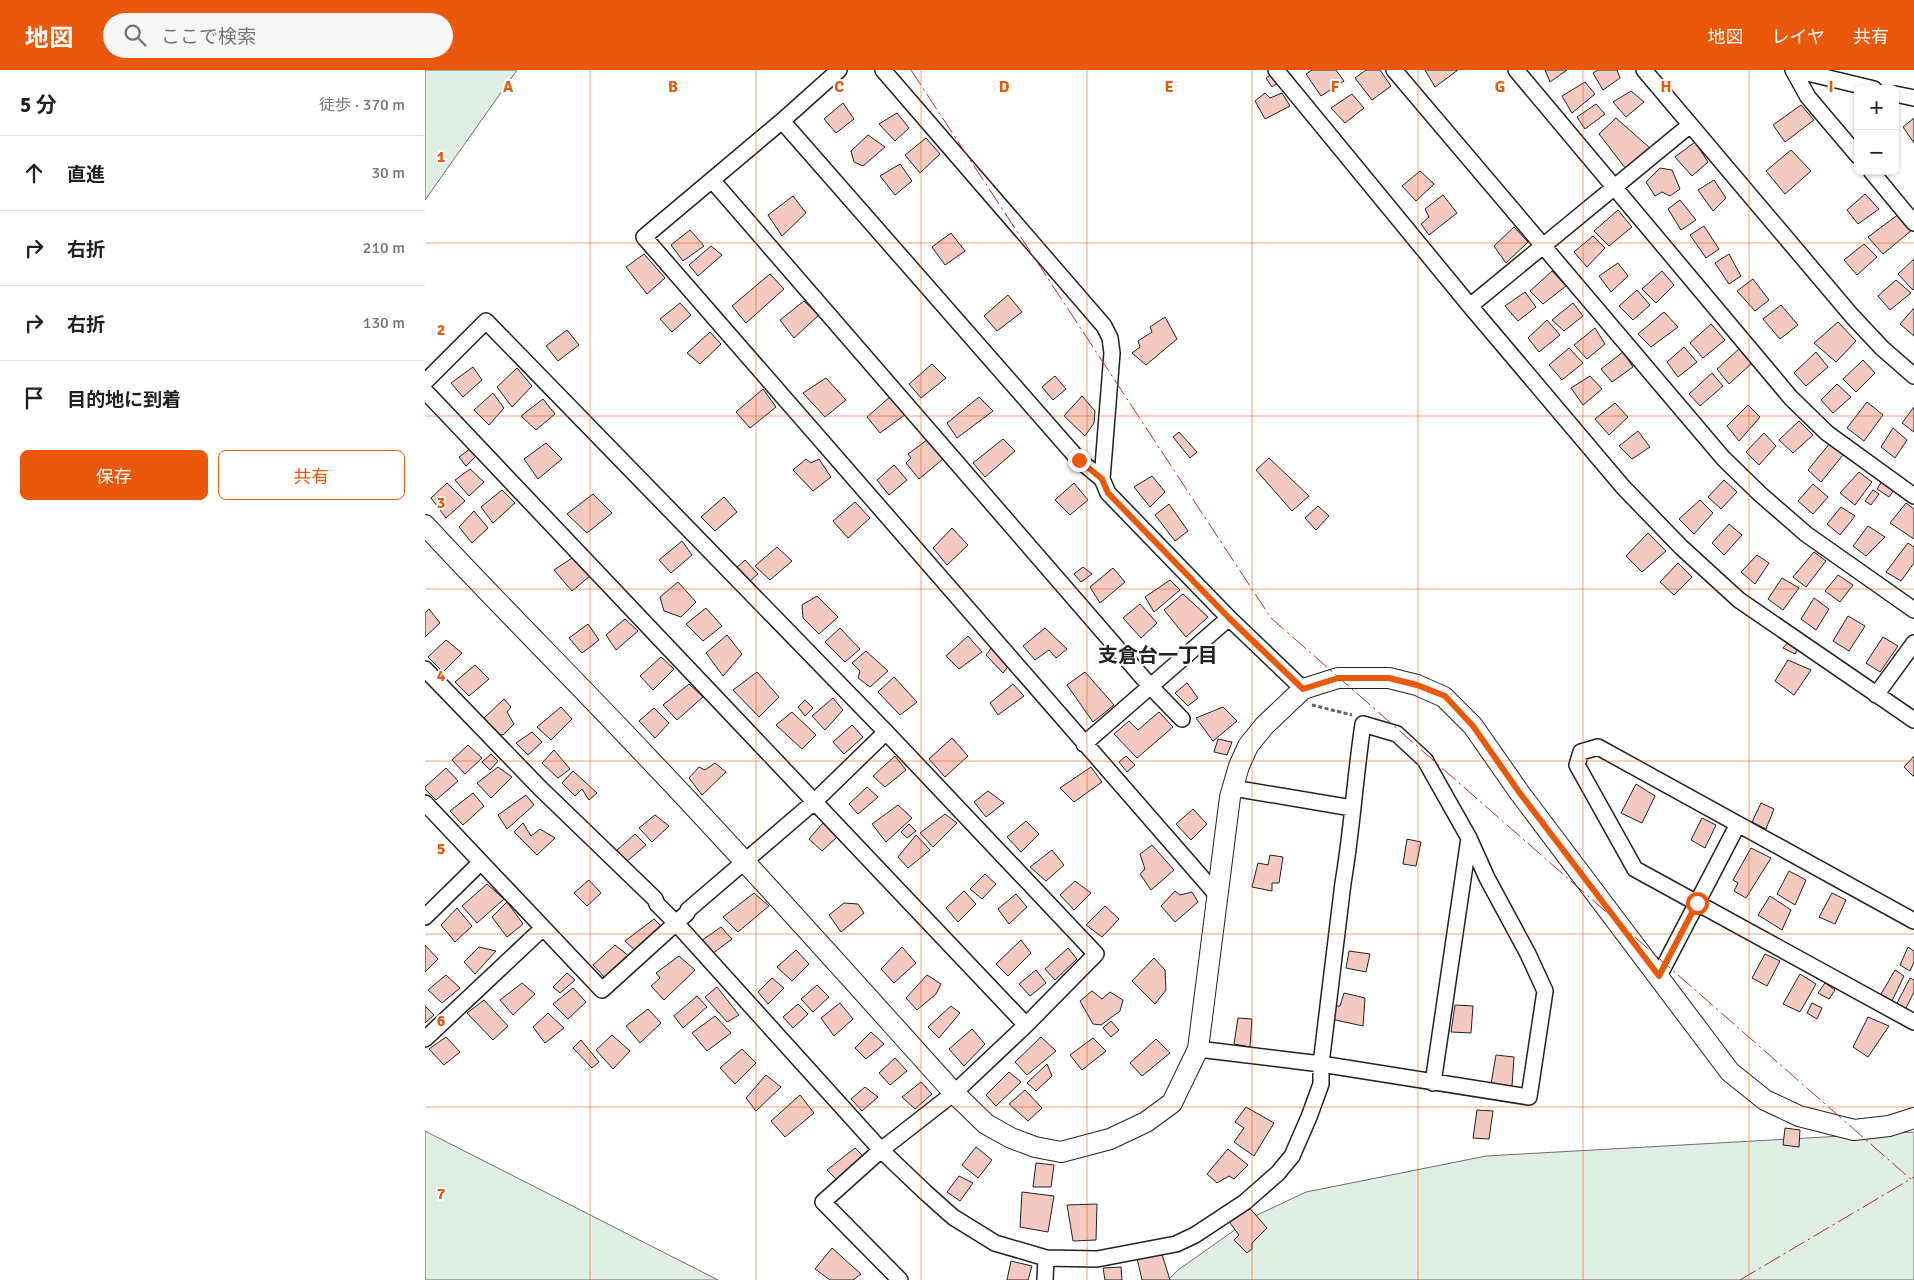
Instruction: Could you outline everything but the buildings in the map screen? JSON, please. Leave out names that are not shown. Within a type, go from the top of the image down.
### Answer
[{"type":"street","points":[[839,70],[782,121],[644,237],[1217,895]]},
{"type":"street","points":[[883,70],[1104,326],[1109,338],[1111,353],[1102,479]]},
{"type":"street","points":[[1394,70],[1723,458],[1760,494],[1806,534],[1914,610]]},
{"type":"street","points":[[1516,70],[1791,398],[1827,433],[1914,496]]},
{"type":"street","points":[[1644,70],[1852,316],[1914,376]]},
{"type":"street","points":[[1794,70],[1857,85]]},
{"type":"street","points":[[1794,70],[1809,97],[1854,151]]},
{"type":"street","points":[[1278,71],[1470,306],[1623,487],[1681,547],[1739,600],[1914,720]]},
{"type":"street","points":[[1899,95],[1914,98]]},
{"type":"street","points":[[782,121],[1079,460],[1102,479],[1108,493],[1229,618],[1297,694]]},
{"type":"street","points":[[1470,306],[1690,125]]},
{"type":"street","points":[[1874,175],[1914,223]]},
{"type":"street","points":[[713,180],[1150,686],[1182,719]]},
{"type":"street","points":[[425,382],[486,321],[886,732],[1096,954],[1026,1025],[954,1093],[881,1150],[823,1202],[900,1280]]},
{"type":"street","points":[[425,391],[1026,1025]]},
{"type":"street","points":[[425,525],[495,601],[649,758],[746,861],[954,1093],[986,1124],[1011,1138],[1035,1147],[1061,1152],[1110,1139],[1146,1122],[1172,1103],[1198,1049],[1230,797],[1239,766],[1248,746],[1264,726],[1297,694],[1338,678],[1389,678],[1417,685],[1445,696],[1473,726],[1519,792],[1659,976],[1729,1072],[1765,1100],[1799,1116],[1853,1130],[1889,1126],[1914,1118]]},
{"type":"street","points":[[1084,744],[1229,618]]},
{"type":"street","points":[[1876,695],[1914,643]]},
{"type":"street","points":[[425,669],[540,788],[655,899],[657,904],[881,1150],[925,1192],[953,1216],[995,1243],[1046,1258],[1097,1259],[1176,1244],[1195,1235],[1245,1202],[1278,1173],[1292,1156],[1321,1084],[1321,1064],[1363,724],[1397,734],[1425,760],[1469,838],[1487,878],[1528,954],[1545,991],[1529,1096],[1433,1083],[1321,1064],[1198,1049]]},
{"type":"street","points":[[425,803],[602,990],[814,802],[886,732]]},
{"type":"street","points":[[1914,921],[1598,747],[1581,752],[1577,765],[1635,869],[1914,1022]]},
{"type":"street","points":[[1233,788],[1352,808]]},
{"type":"street","points":[[1659,976],[1738,824]]},
{"type":"street","points":[[1433,1083],[1469,838]]},
{"type":"street","points":[[425,917],[481,862]]},
{"type":"street","points":[[425,1040],[543,928]]},
{"type":"street","points":[[1045,1280],[1046,1258]]},
{"type":"path","points":[[1297,694],[1356,716],[1363,724]]},
{"type":"green space","points":[[425,70],[517,70],[425,200]]},
{"type":"green space","points":[[425,1131],[718,1280],[425,1280]]},
{"type":"green space","points":[[1914,1132],[1914,1280],[1168,1280],[1178,1270],[1253,1217],[1306,1192],[1486,1156]]},
{"type":"power","points":[[911,70],[1271,618],[1914,1182]]},
{"type":"power","points":[[1740,1280],[1914,1177]]},
{"type":"district","name":"支倉台一丁目","points":[[1158,655]]},
{"type":"route","points":[[1079,460],[1102,479],[1108,493],[1229,618],[1303,689],[1338,678],[1389,678],[1417,685],[1445,696],[1473,726],[1519,792],[1659,976],[1697,903]]}]
